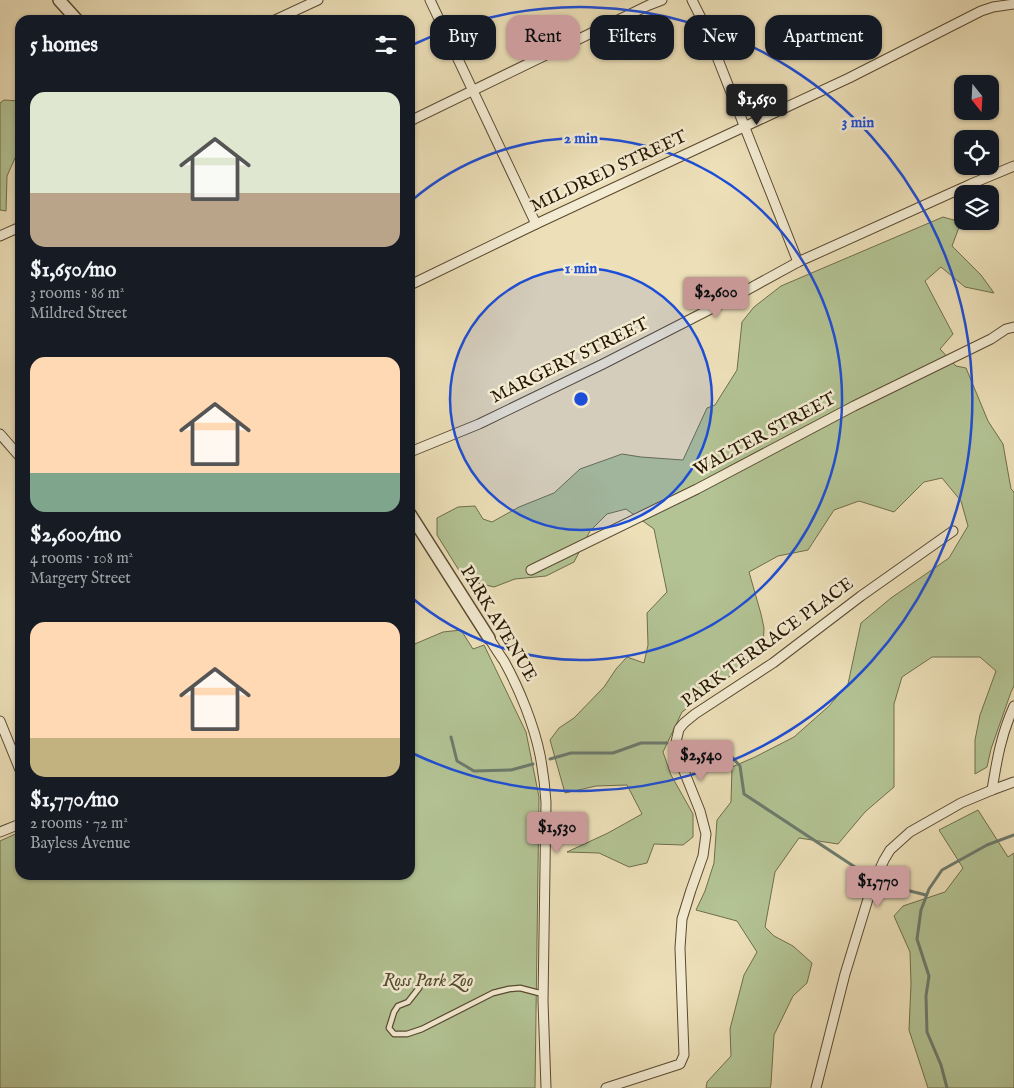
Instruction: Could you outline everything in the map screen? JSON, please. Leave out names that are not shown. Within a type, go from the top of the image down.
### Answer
[{"type":"street","points":[[59,0],[72,15]]},
{"type":"street","points":[[286,15],[318,0]]},
{"type":"street","points":[[430,0],[536,224]]},
{"type":"street","points":[[415,119],[662,0]]},
{"type":"street","points":[[692,0],[704,24],[798,262]]},
{"type":"street","name":"MILDRED STREET","points":[[415,283],[865,70],[981,11],[1014,4]]},
{"type":"street","name":"MARGERY STREET","points":[[415,450],[479,424],[603,364],[798,262],[1014,166]]},
{"type":"street","points":[[0,236],[15,229]]},
{"type":"street","name":"WALTER STREET","points":[[531,570],[697,489],[854,406],[990,339],[1006,329],[1014,328]]},
{"type":"street","points":[[0,434],[15,451]]},
{"type":"street","name":"PARK AVENUE","points":[[415,522],[504,662],[521,696],[540,753],[546,802],[543,994],[546,1088]]},
{"type":"street","name":"PARK TERRACE PLACE","points":[[606,1088],[680,1064],[684,1056],[680,948],[682,919],[703,856],[706,834],[700,811],[678,756],[676,742],[679,729],[694,714],[773,663],[861,596],[953,530]]},
{"type":"street","points":[[992,790],[998,753],[1006,724],[1014,706]]},
{"type":"street","points":[[0,721],[15,758]]},
{"type":"street","points":[[819,1085],[844,974],[872,886],[890,850],[910,832],[961,803],[1014,782]]},
{"type":"street","points":[[0,832],[15,826]]},
{"type":"lane","points":[[419,988],[408,1002],[398,1006],[394,1012],[389,1028],[394,1034],[407,1034],[422,1029],[493,993],[520,988],[543,994]]},
{"type":"green space","points":[[4,100],[15,101],[15,158],[7,176],[6,211],[0,210],[0,103]]},
{"type":"green space","points":[[943,217],[954,220],[954,230],[958,230],[952,246],[981,275],[994,293],[965,287],[941,267],[925,281],[953,334],[940,349],[956,366],[966,368],[988,421],[1003,444],[1011,489],[1014,492],[1014,686],[991,749],[987,767],[975,774],[975,740],[980,715],[996,671],[980,657],[932,657],[902,677],[894,704],[894,787],[865,812],[838,844],[799,838],[775,872],[765,927],[774,936],[793,946],[812,963],[807,983],[793,996],[774,1035],[770,1088],[706,1088],[707,1082],[731,1056],[730,1029],[744,975],[757,952],[737,921],[696,910],[705,891],[714,863],[717,820],[731,802],[732,767],[794,737],[829,706],[848,684],[861,623],[891,598],[949,558],[968,526],[961,501],[942,478],[924,482],[894,512],[859,501],[834,510],[808,550],[778,556],[749,572],[764,628],[763,650],[682,712],[663,752],[671,775],[693,814],[693,837],[683,845],[654,844],[647,863],[629,867],[599,853],[567,852],[608,833],[642,814],[627,785],[596,786],[565,793],[550,740],[559,728],[574,718],[604,687],[627,657],[644,663],[648,645],[647,613],[667,592],[654,529],[626,509],[607,514],[590,531],[574,562],[546,576],[515,579],[494,587],[465,580],[437,535],[437,518],[458,507],[475,506],[483,519],[492,522],[519,507],[554,493],[580,469],[622,454],[683,460],[707,408],[715,405],[737,370],[742,322],[754,307],[781,286]]},
{"type":"green space","name":"Ross Park Zoo","points":[[461,630],[473,649],[484,645],[526,732],[539,797],[535,1088],[0,1088],[0,841],[15,834],[15,880],[415,880],[415,644],[443,632]]},
{"type":"green space","points":[[978,810],[1008,857],[1014,853],[1014,1088],[928,1088],[909,1030],[910,952],[894,916],[903,906],[945,892],[963,868],[939,830]]},
{"type":"waterway","points":[[451,737],[457,761],[474,771],[511,770],[533,764]]},
{"type":"waterway","points":[[550,759],[571,753],[613,753],[641,743],[667,743]]},
{"type":"waterway","points":[[684,743],[723,747],[740,766],[744,794],[864,873]]},
{"type":"waterway","points":[[947,1088],[941,1065],[927,1032],[926,996],[929,976],[917,939],[921,910],[929,889],[942,870],[987,845],[1014,835]]},
{"type":"waterway","points":[[886,885],[926,895]]}]
